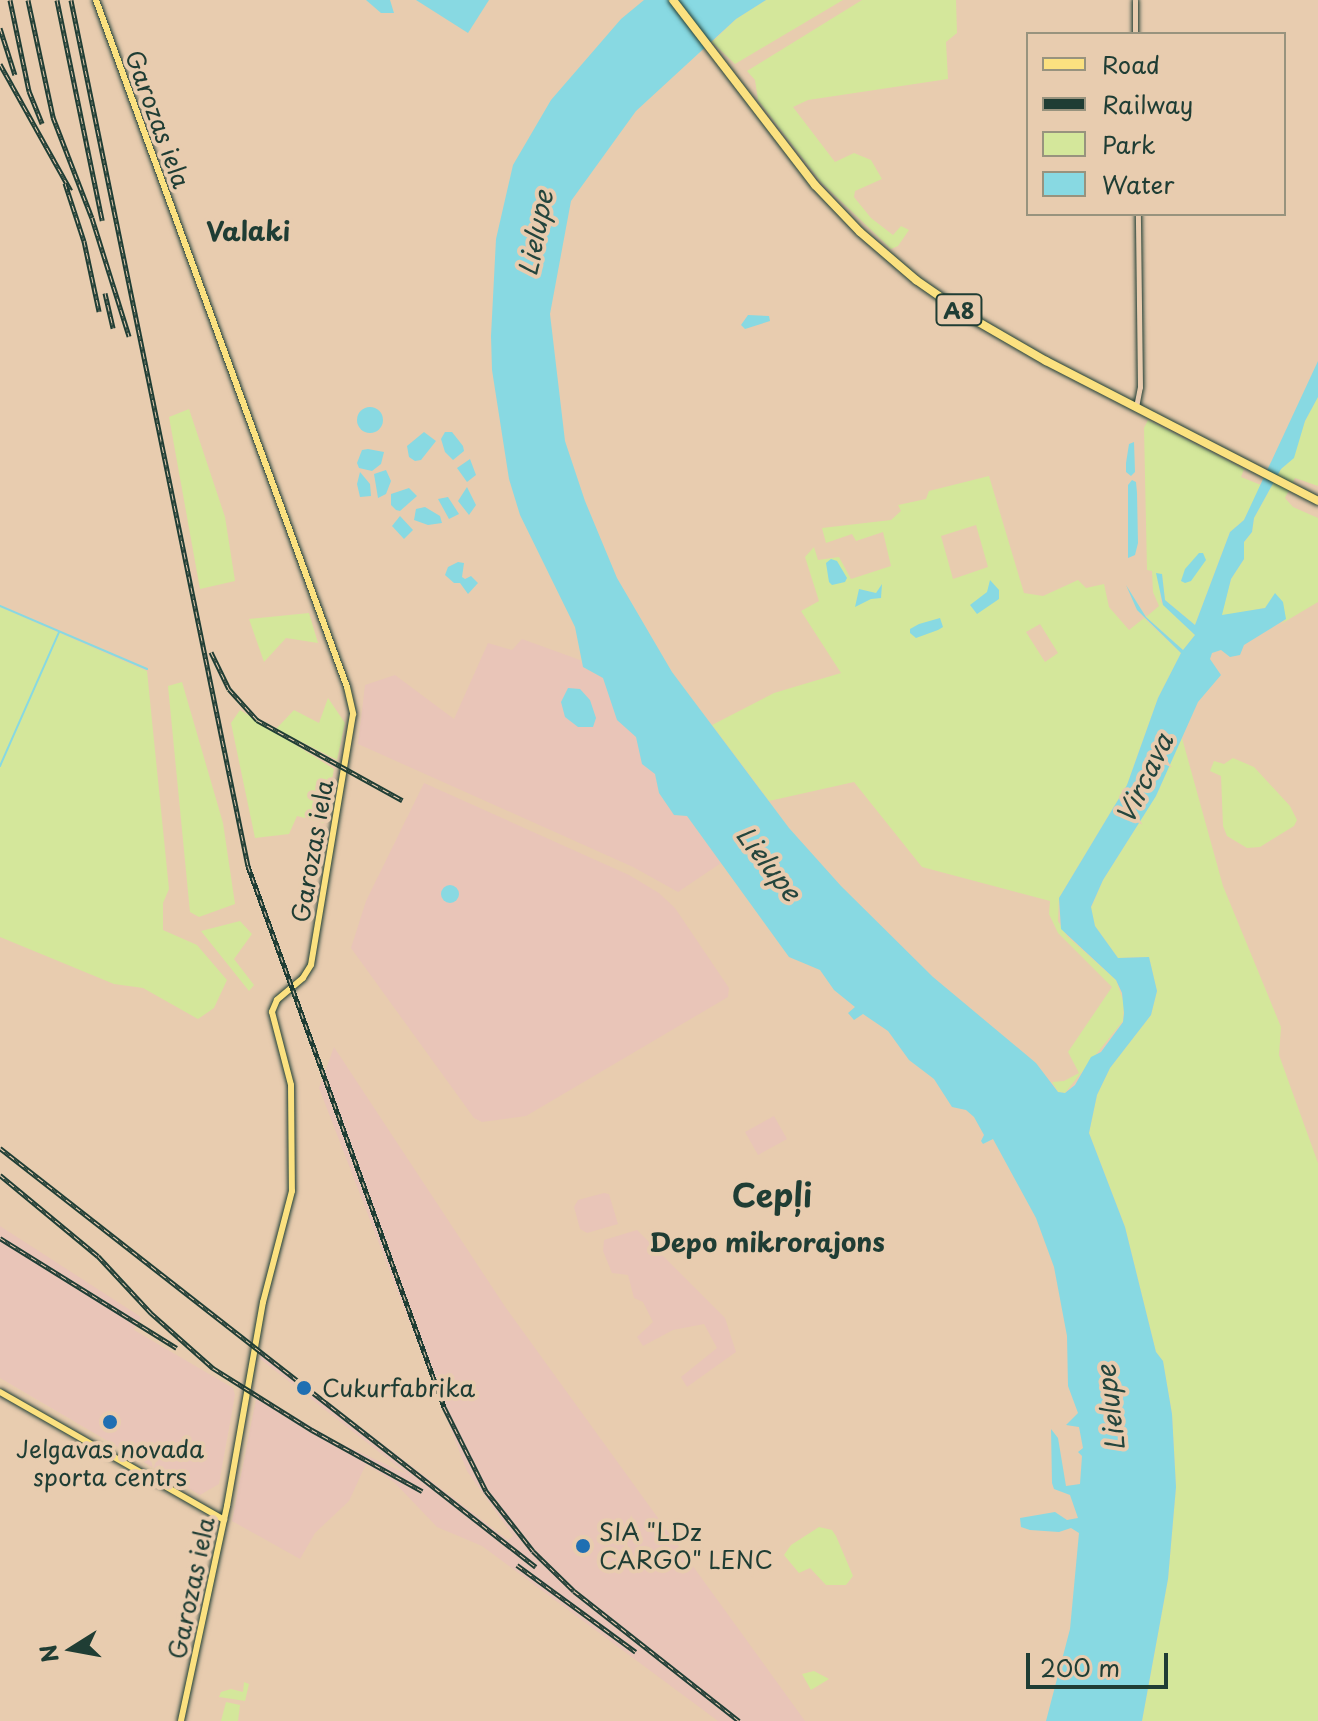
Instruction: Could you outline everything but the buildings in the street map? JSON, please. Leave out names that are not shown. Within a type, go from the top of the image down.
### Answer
[{"type":"highway","name":"A8","points":[[673,0],[815,185],[904,270],[993,331],[1318,501]]},
{"type":"main road","name":"Garozas iela","points":[[96,1],[347,687],[353,714],[311,965],[305,977],[277,1000],[272,1012],[291,1085],[292,1191],[263,1302],[224,1520],[181,1721]]},
{"type":"main road","points":[[0,1392],[224,1520]]},
{"type":"street","points":[[1135,0],[1135,32]]},
{"type":"street","points":[[1136,408],[1140,387],[1138,216]]},
{"type":"shaded area","points":[[522,639],[580,660],[583,667],[603,678],[616,714],[636,737],[642,756],[655,774],[659,793],[674,815],[687,816],[721,863],[678,892],[633,867],[358,744],[365,685],[395,675],[454,719],[488,643],[512,650]]},
{"type":"shaded area","points":[[424,783],[629,875],[659,893],[675,908],[729,988],[728,997],[526,1116],[482,1122],[474,1118],[351,948],[366,901]]},
{"type":"shaded area","points":[[334,1047],[506,1308],[805,1721],[718,1721],[482,1546],[437,1527],[394,1482],[366,1464],[349,1501],[315,1533],[300,1559],[232,1521],[257,1394],[337,1442],[407,1474],[259,1358],[260,1350],[508,1540],[513,1536],[467,1471],[319,1088]]},
{"type":"shaded area","points":[[774,1116],[787,1139],[758,1155],[745,1132]]},
{"type":"shaded area","points":[[609,1194],[618,1224],[587,1233],[580,1229],[574,1207],[578,1200]]},
{"type":"shaded area","points":[[0,1226],[141,1317],[134,1330],[233,1388],[235,1395],[219,1484],[200,1495],[0,1378]]},
{"type":"shaded area","points":[[637,1230],[725,1318],[736,1352],[687,1387],[681,1377],[717,1348],[704,1324],[673,1330],[643,1346],[637,1337],[653,1322],[643,1302],[634,1298],[628,1275],[612,1273],[603,1251],[604,1240]]},
{"type":"green space","points":[[766,0],[843,0],[735,64],[712,42],[736,19]]},
{"type":"green space","points":[[862,0],[956,0],[957,33],[946,42],[948,79],[808,100],[793,107],[835,162],[854,153],[871,160],[882,179],[855,191],[854,197],[871,218],[893,235],[901,226],[909,230],[898,246],[891,249],[821,182],[758,100],[755,80],[747,71]]},
{"type":"green space","points":[[1318,397],[1318,486],[1295,478],[1285,498],[1293,507],[1318,518],[1318,602],[1281,624],[1286,619],[1269,603],[1265,608],[1221,616],[1231,579],[1244,559],[1244,542],[1252,532],[1254,518],[1281,469],[1292,459],[1305,421]]},
{"type":"green space","points":[[189,409],[225,517],[235,581],[200,589],[169,417]]},
{"type":"green space","points":[[1148,420],[1244,469],[1241,477],[1261,485],[1244,520],[1230,532],[1195,625],[1165,600],[1162,574],[1159,577],[1161,602],[1195,635],[1183,650],[1146,617],[1159,606],[1153,592],[1152,571],[1147,570],[1144,428]]},
{"type":"green space","points":[[989,476],[1024,593],[1043,596],[1078,580],[1086,588],[1104,584],[1109,607],[1129,630],[1144,618],[1181,653],[1158,698],[1127,785],[1059,898],[1058,921],[1067,936],[1116,980],[1124,1003],[1123,1021],[1065,1093],[1058,1092],[1052,1082],[1064,1081],[1079,1073],[1068,1052],[1112,987],[1058,933],[1049,914],[1050,901],[922,867],[854,782],[769,801],[712,725],[774,693],[841,673],[801,611],[819,601],[805,557],[814,547],[818,560],[839,557],[851,579],[891,566],[883,532],[856,541],[852,534],[826,543],[822,528],[891,520],[901,511],[898,505],[926,499],[929,491]],"holes":[[[976,525],[988,567],[953,579],[941,536]],[[1040,624],[1058,653],[1045,662],[1026,632]]]},
{"type":"green space","points":[[0,607],[147,671],[169,889],[163,903],[163,930],[197,945],[227,980],[214,1008],[198,1019],[143,988],[114,984],[0,937]]},
{"type":"green space","points":[[309,613],[318,643],[286,638],[264,662],[249,619]]},
{"type":"green space","points":[[182,682],[223,823],[235,904],[199,917],[190,912],[168,686]]},
{"type":"green space","points":[[328,698],[345,723],[337,760],[276,729],[294,710],[319,723]]},
{"type":"green space","points":[[240,710],[334,769],[324,823],[297,816],[289,834],[255,838],[231,723]]},
{"type":"green space","points":[[1182,738],[1223,886],[1281,1027],[1279,1055],[1318,1163],[1318,1721],[1142,1721],[1168,1579],[1176,1487],[1172,1414],[1163,1361],[1156,1352],[1125,1227],[1089,1133],[1097,1095],[1110,1068],[1151,1015],[1157,991],[1149,957],[1118,958],[1095,926],[1091,908],[1103,880],[1156,796]]},
{"type":"green space","points":[[1233,758],[1254,767],[1290,806],[1297,820],[1294,826],[1260,847],[1247,848],[1227,836],[1223,826],[1221,776],[1210,771],[1214,761],[1224,764]]},
{"type":"green space","points":[[240,921],[252,934],[234,959],[254,985],[249,991],[201,931]]},
{"type":"green space","points":[[819,1527],[832,1530],[836,1536],[853,1576],[846,1585],[826,1585],[810,1568],[799,1573],[784,1555],[791,1545]]},
{"type":"green space","points":[[814,1671],[829,1679],[811,1690],[802,1674]]},
{"type":"green space","points":[[244,1682],[249,1684],[245,1701],[219,1697],[221,1692],[231,1689],[243,1692]]},
{"type":"green space","points":[[226,1702],[240,1705],[238,1721],[221,1721]]},
{"type":"water","points":[[366,0],[390,0],[394,13],[381,13]]},
{"type":"water","points":[[416,0],[489,0],[468,33]]},
{"type":"water","points":[[644,0],[766,0],[736,19],[636,111],[571,201],[550,314],[565,441],[585,501],[617,578],[672,672],[789,828],[841,886],[933,977],[1036,1063],[1058,1092],[1065,1093],[1075,1085],[1091,1057],[1101,1052],[1123,1022],[1124,1013],[1122,993],[1116,980],[1061,929],[1059,898],[1127,785],[1158,698],[1181,653],[1137,610],[1126,585],[1146,617],[1183,650],[1195,635],[1163,605],[1156,573],[1162,574],[1165,600],[1195,625],[1230,532],[1244,520],[1318,361],[1318,397],[1305,421],[1294,458],[1281,469],[1254,518],[1252,532],[1244,542],[1244,559],[1231,579],[1222,615],[1265,608],[1275,593],[1283,602],[1286,619],[1244,645],[1240,655],[1230,657],[1221,650],[1212,653],[1210,659],[1221,675],[1198,702],[1156,796],[1103,880],[1091,907],[1095,926],[1118,958],[1149,957],[1157,991],[1151,1015],[1110,1068],[1097,1095],[1089,1133],[1125,1227],[1156,1352],[1163,1361],[1172,1414],[1176,1487],[1168,1579],[1142,1721],[1046,1721],[1070,1629],[1079,1533],[1071,1528],[1059,1532],[1030,1530],[1021,1527],[1020,1518],[1055,1512],[1067,1520],[1078,1518],[1070,1495],[1054,1489],[1052,1483],[1051,1429],[1058,1438],[1066,1486],[1080,1484],[1082,1456],[1078,1452],[1083,1448],[1079,1427],[1066,1425],[1078,1413],[1068,1386],[1067,1336],[1054,1267],[1036,1218],[993,1139],[983,1144],[981,1141],[984,1135],[974,1117],[966,1110],[952,1107],[934,1079],[909,1060],[888,1031],[863,1014],[854,1020],[848,1013],[855,1007],[834,990],[820,970],[789,957],[687,816],[674,815],[659,793],[655,774],[642,764],[636,737],[617,720],[603,678],[583,667],[575,627],[520,515],[509,479],[492,370],[491,336],[496,239],[513,165],[551,100],[621,19]]},
{"type":"water","points":[[748,315],[769,316],[770,321],[745,329],[741,325]]},
{"type":"water","points":[[370,407],[379,411],[383,420],[379,429],[370,433],[361,429],[357,420],[361,411]]},
{"type":"water","points":[[424,432],[436,441],[421,460],[415,461],[409,457],[407,446]]},
{"type":"water","points":[[445,432],[452,432],[463,446],[464,451],[453,460],[445,452],[441,439]]},
{"type":"water","points":[[1134,442],[1135,472],[1131,476],[1126,472],[1126,463],[1129,444]]},
{"type":"water","points":[[362,450],[384,452],[381,464],[372,471],[359,468],[357,463]]},
{"type":"water","points":[[470,459],[476,475],[467,482],[457,468]]},
{"type":"water","points":[[386,470],[391,481],[386,494],[378,498],[374,474]]},
{"type":"water","points":[[360,472],[370,484],[371,496],[360,497],[357,484]]},
{"type":"water","points":[[1132,480],[1136,482],[1138,543],[1135,555],[1128,558],[1128,485]]},
{"type":"water","points":[[467,487],[476,505],[469,515],[458,501]]},
{"type":"water","points":[[409,488],[417,496],[400,511],[396,510],[391,505],[391,494]]},
{"type":"water","points":[[448,497],[459,514],[449,519],[438,499]]},
{"type":"water","points":[[425,507],[440,516],[442,523],[428,525],[414,520],[416,509]]},
{"type":"water","points":[[400,516],[413,530],[404,539],[392,526]]},
{"type":"water","points":[[1199,553],[1203,553],[1206,560],[1191,581],[1181,581],[1185,569]]},
{"type":"water","points":[[831,559],[837,561],[847,578],[845,582],[832,585],[829,582],[826,563]]},
{"type":"water","points":[[458,562],[464,563],[462,577],[471,576],[478,583],[468,594],[460,583],[454,583],[445,575],[448,567]]},
{"type":"water","points":[[990,580],[999,590],[999,599],[977,614],[970,605],[987,592]]},
{"type":"water","points":[[882,584],[881,598],[855,607],[859,589],[876,593]]},
{"type":"water","points":[[940,618],[943,627],[938,630],[916,638],[910,633],[910,629],[919,624]]},
{"type":"water","points":[[568,688],[580,689],[590,700],[596,718],[593,727],[578,727],[565,717],[561,702]]},
{"type":"water","points":[[450,885],[459,894],[450,903],[441,894]]},
{"type":"waterway","points":[[0,606],[147,669]]},
{"type":"waterway","points":[[0,766],[59,632]]},
{"type":"railway","points":[[10,0],[29,91],[42,123]]},
{"type":"railway","points":[[28,0],[53,117],[92,218],[129,336]]},
{"type":"railway","points":[[57,0],[102,220]]},
{"type":"railway","points":[[71,0],[248,866],[444,1407],[486,1491],[533,1551],[574,1591],[739,1721]]},
{"type":"railway","points":[[0,28],[15,75]]},
{"type":"railway","points":[[0,64],[71,191]]},
{"type":"railway","points":[[65,183],[84,241],[99,311]]},
{"type":"railway","points":[[105,293],[113,328]]},
{"type":"railway","points":[[211,652],[229,689],[257,720],[402,800]]},
{"type":"railway","points":[[0,1148],[536,1567]]},
{"type":"railway","points":[[0,1175],[98,1256],[151,1313],[213,1368],[312,1430],[422,1491]]},
{"type":"railway","points":[[0,1238],[177,1348]]},
{"type":"railway","points":[[517,1565],[636,1652]]},
{"type":"place","name":"Cukurfabrika","points":[[304,1388]]},
{"type":"place","name":"Jelgavas novada sporta centrs","points":[[110,1422]]},
{"type":"place","name":"SIA \"LDz CARGO\" LENC","points":[[583,1546]]},
{"type":"district","name":"Valaki","points":[[248,231]]},
{"type":"district","name":"Cepļi","points":[[772,1194]]},
{"type":"district","name":"Depo mikrorajons","points":[[767,1242]]},
{"type":"water label","name":"Lielupe","points":[[535,233]]},
{"type":"water label","name":"Vircava","points":[[1144,778]]},
{"type":"water label","name":"Lielupe","points":[[769,863]]},
{"type":"water label","name":"Lielupe","points":[[1110,1408]]}]
